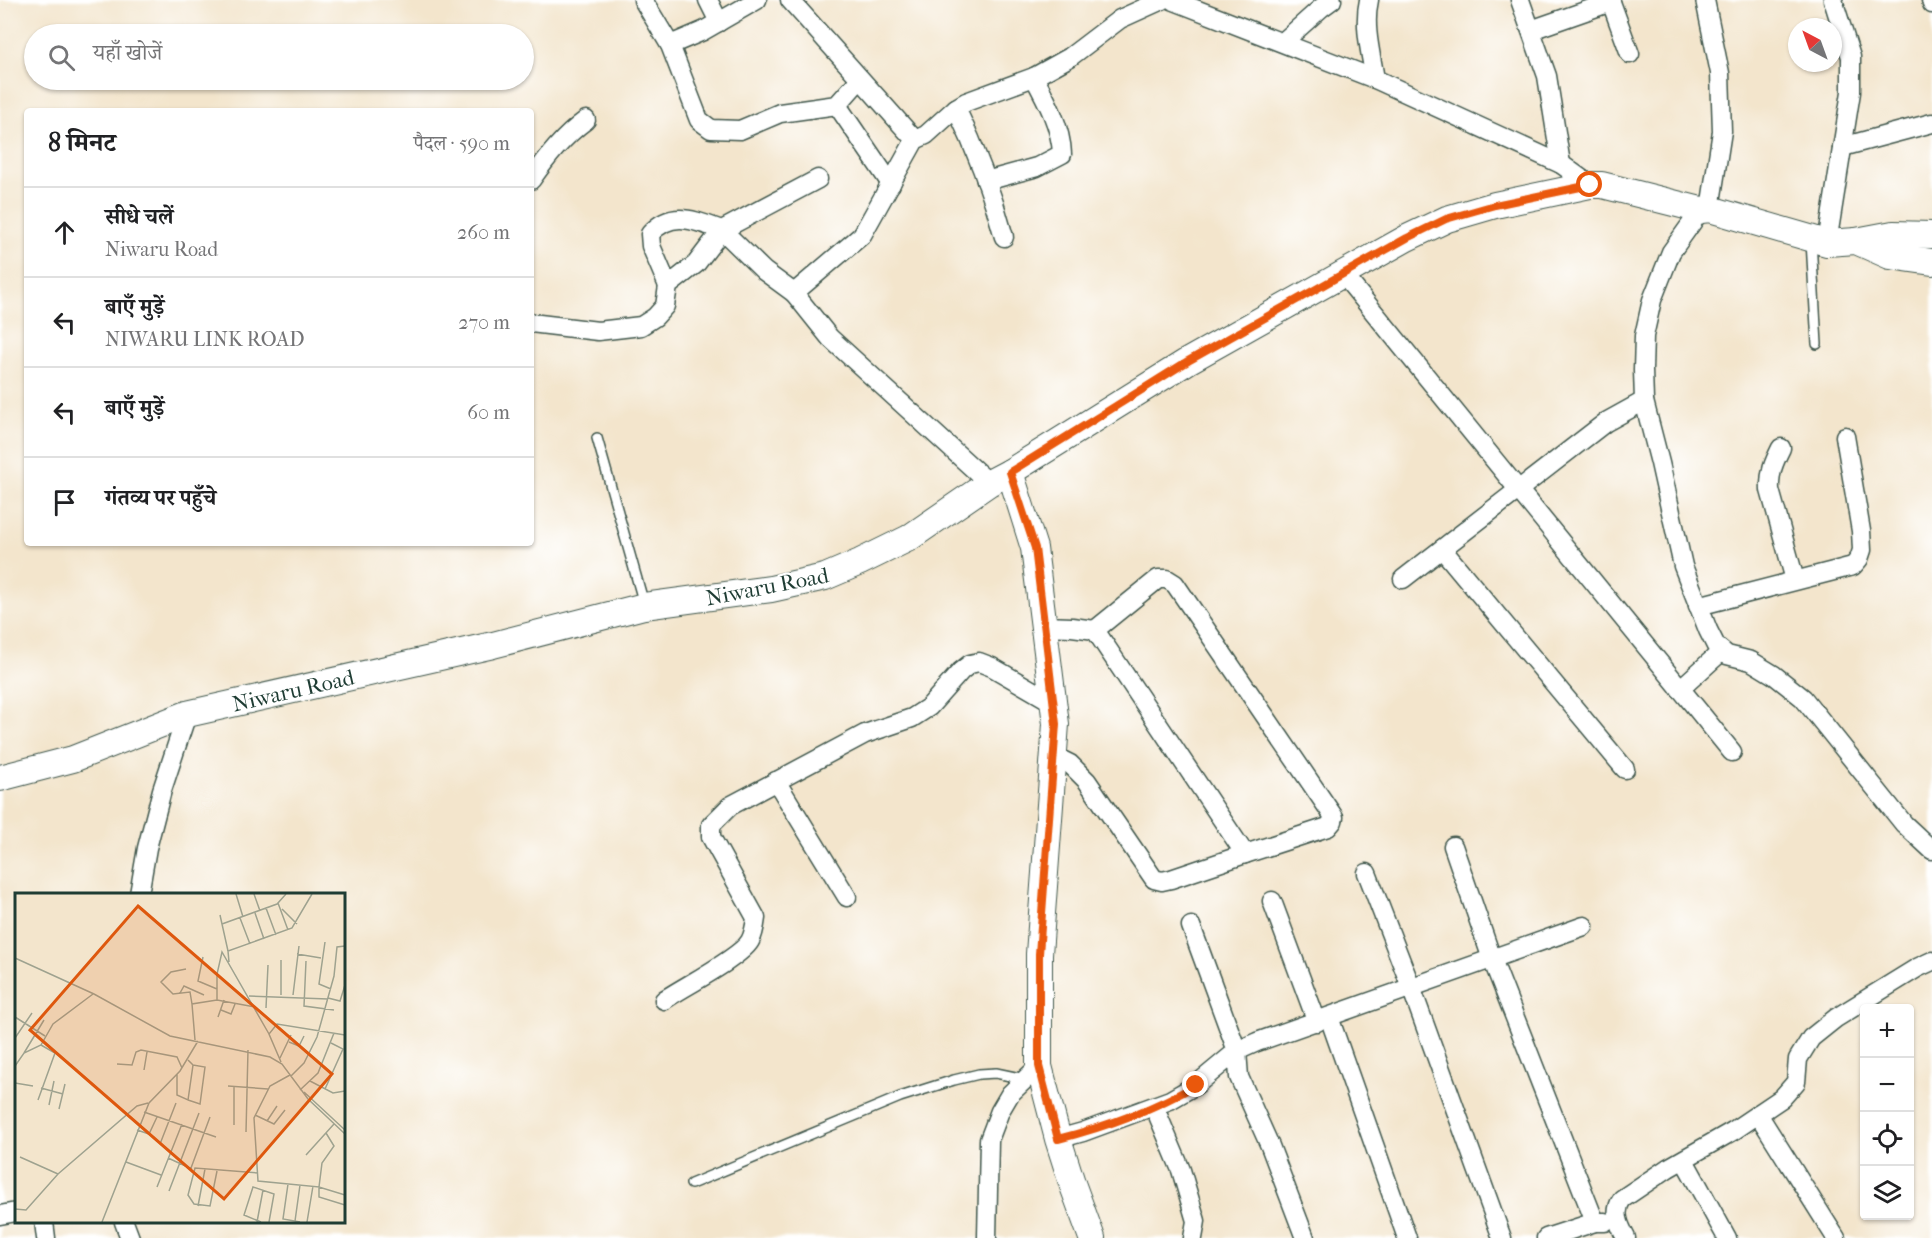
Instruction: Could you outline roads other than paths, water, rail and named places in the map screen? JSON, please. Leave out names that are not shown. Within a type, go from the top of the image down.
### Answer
[{"type":"street","points":[[644,0],[670,45],[699,120],[711,129],[740,130],[780,112],[837,105],[860,79]]},
{"type":"street","points":[[708,0],[719,22]]},
{"type":"street","points":[[670,45],[719,22],[757,0]]},
{"type":"street","points":[[790,0],[915,140]]},
{"type":"street","points":[[794,293],[862,235],[915,140],[926,135],[966,102],[1034,77],[1070,57],[1120,20],[1162,0]]},
{"type":"street","points":[[1172,0],[1375,79],[1561,164],[1596,185],[1705,209],[1819,241],[1856,242],[1893,234],[1932,236]]},
{"type":"street","points":[[1283,42],[1332,0]]},
{"type":"street","points":[[1369,0],[1368,33],[1375,79]]},
{"type":"street","points":[[1520,0],[1547,76],[1561,164]]},
{"type":"street","points":[[1705,0],[1720,73],[1722,131],[1705,209],[1671,252],[1652,300],[1644,336],[1644,401],[1683,566],[1716,646],[1727,655],[1751,662],[1774,675],[1803,698],[1904,824],[1932,850]]},
{"type":"street","points":[[1819,241],[1842,147],[1851,92],[1851,57],[1833,0]]},
{"type":"street","points":[[1931,0],[1932,4]]},
{"type":"street","points":[[1531,30],[1610,1],[1630,54]]},
{"type":"street","points":[[986,181],[1037,167],[1062,154],[1061,138],[1034,77]]},
{"type":"street","points":[[837,105],[891,184]]},
{"type":"street","points":[[956,108],[970,136],[1004,237]]},
{"type":"street","points":[[534,176],[567,134],[586,120]]},
{"type":"street","points":[[1842,147],[1932,123]]},
{"type":"street","points":[[668,286],[696,264],[722,230],[818,179]]},
{"type":"street","name":"Niwaru Road","points":[[0,778],[73,759],[187,714],[493,645],[644,606],[771,589],[825,577],[909,538],[999,478],[1188,361],[1407,238],[1446,219],[1495,205],[1596,185]]},
{"type":"street","points":[[534,323],[598,331],[641,326],[655,317],[665,306],[668,286],[651,246],[650,234],[657,226],[672,219],[688,219],[722,230],[764,271],[794,293],[830,338],[999,478],[1035,548],[1056,724],[1032,1072],[1092,1238]]},
{"type":"street","points":[[1856,242],[1890,256],[1932,262]]},
{"type":"street","points":[[1342,273],[1732,752]]},
{"type":"street","points":[[1404,579],[1606,422],[1644,401]]},
{"type":"street","points":[[1698,606],[1853,566],[1862,550],[1861,531],[1845,436]]},
{"type":"street","points":[[1781,448],[1769,477],[1770,490],[1795,580]]},
{"type":"street","points":[[1442,549],[1625,769]]},
{"type":"street","points":[[1044,626],[1095,630],[1158,579],[1167,579],[1175,584],[1334,817],[1328,827],[1162,881],[1154,879],[1087,781],[1070,764],[1054,756]]},
{"type":"street","points":[[1095,630],[1245,854]]},
{"type":"street","points":[[1680,689],[1722,651]]},
{"type":"street","points":[[664,1000],[741,952],[750,941],[754,930],[756,918],[711,837],[711,825],[730,806],[865,734],[912,718],[929,707],[970,663],[979,662],[992,667],[1054,704]]},
{"type":"street","points":[[139,893],[147,848],[162,790],[187,714]]},
{"type":"street","points":[[776,781],[847,897]]},
{"type":"street","points":[[1454,846],[1492,959],[1595,1222]]},
{"type":"street","points":[[1367,873],[1502,1238]]},
{"type":"street","points":[[1272,901],[1383,1165],[1407,1238]]},
{"type":"street","points":[[1191,926],[1237,1051],[1239,1077],[1270,1146],[1305,1238]]},
{"type":"street","points":[[1058,1139],[1170,1100],[1196,1085],[1237,1051],[1257,1042],[1584,926]]},
{"type":"street","points":[[1546,1238],[1595,1222],[1622,1230],[1617,1206],[1622,1199],[1782,1098],[1796,1082],[1798,1059],[1811,1038],[1836,1018],[1932,961]]},
{"type":"street","points":[[987,1238],[989,1140],[1000,1111],[1010,1094],[1032,1072]]},
{"type":"street","points":[[1154,1106],[1181,1170],[1196,1221],[1193,1238]]},
{"type":"street","points":[[1758,1114],[1836,1238]]},
{"type":"street","points":[[1684,1160],[1727,1238]]},
{"type":"street","points":[[0,1215],[15,1212]]},
{"type":"street","points":[[44,1223],[46,1238]]},
{"type":"street","points":[[125,1223],[130,1238]]},
{"type":"lane","points":[[1817,344],[1819,241]]},
{"type":"lane","points":[[597,438],[644,606]]},
{"type":"lane","points":[[691,1184],[900,1097],[979,1074],[1032,1072]]}]
